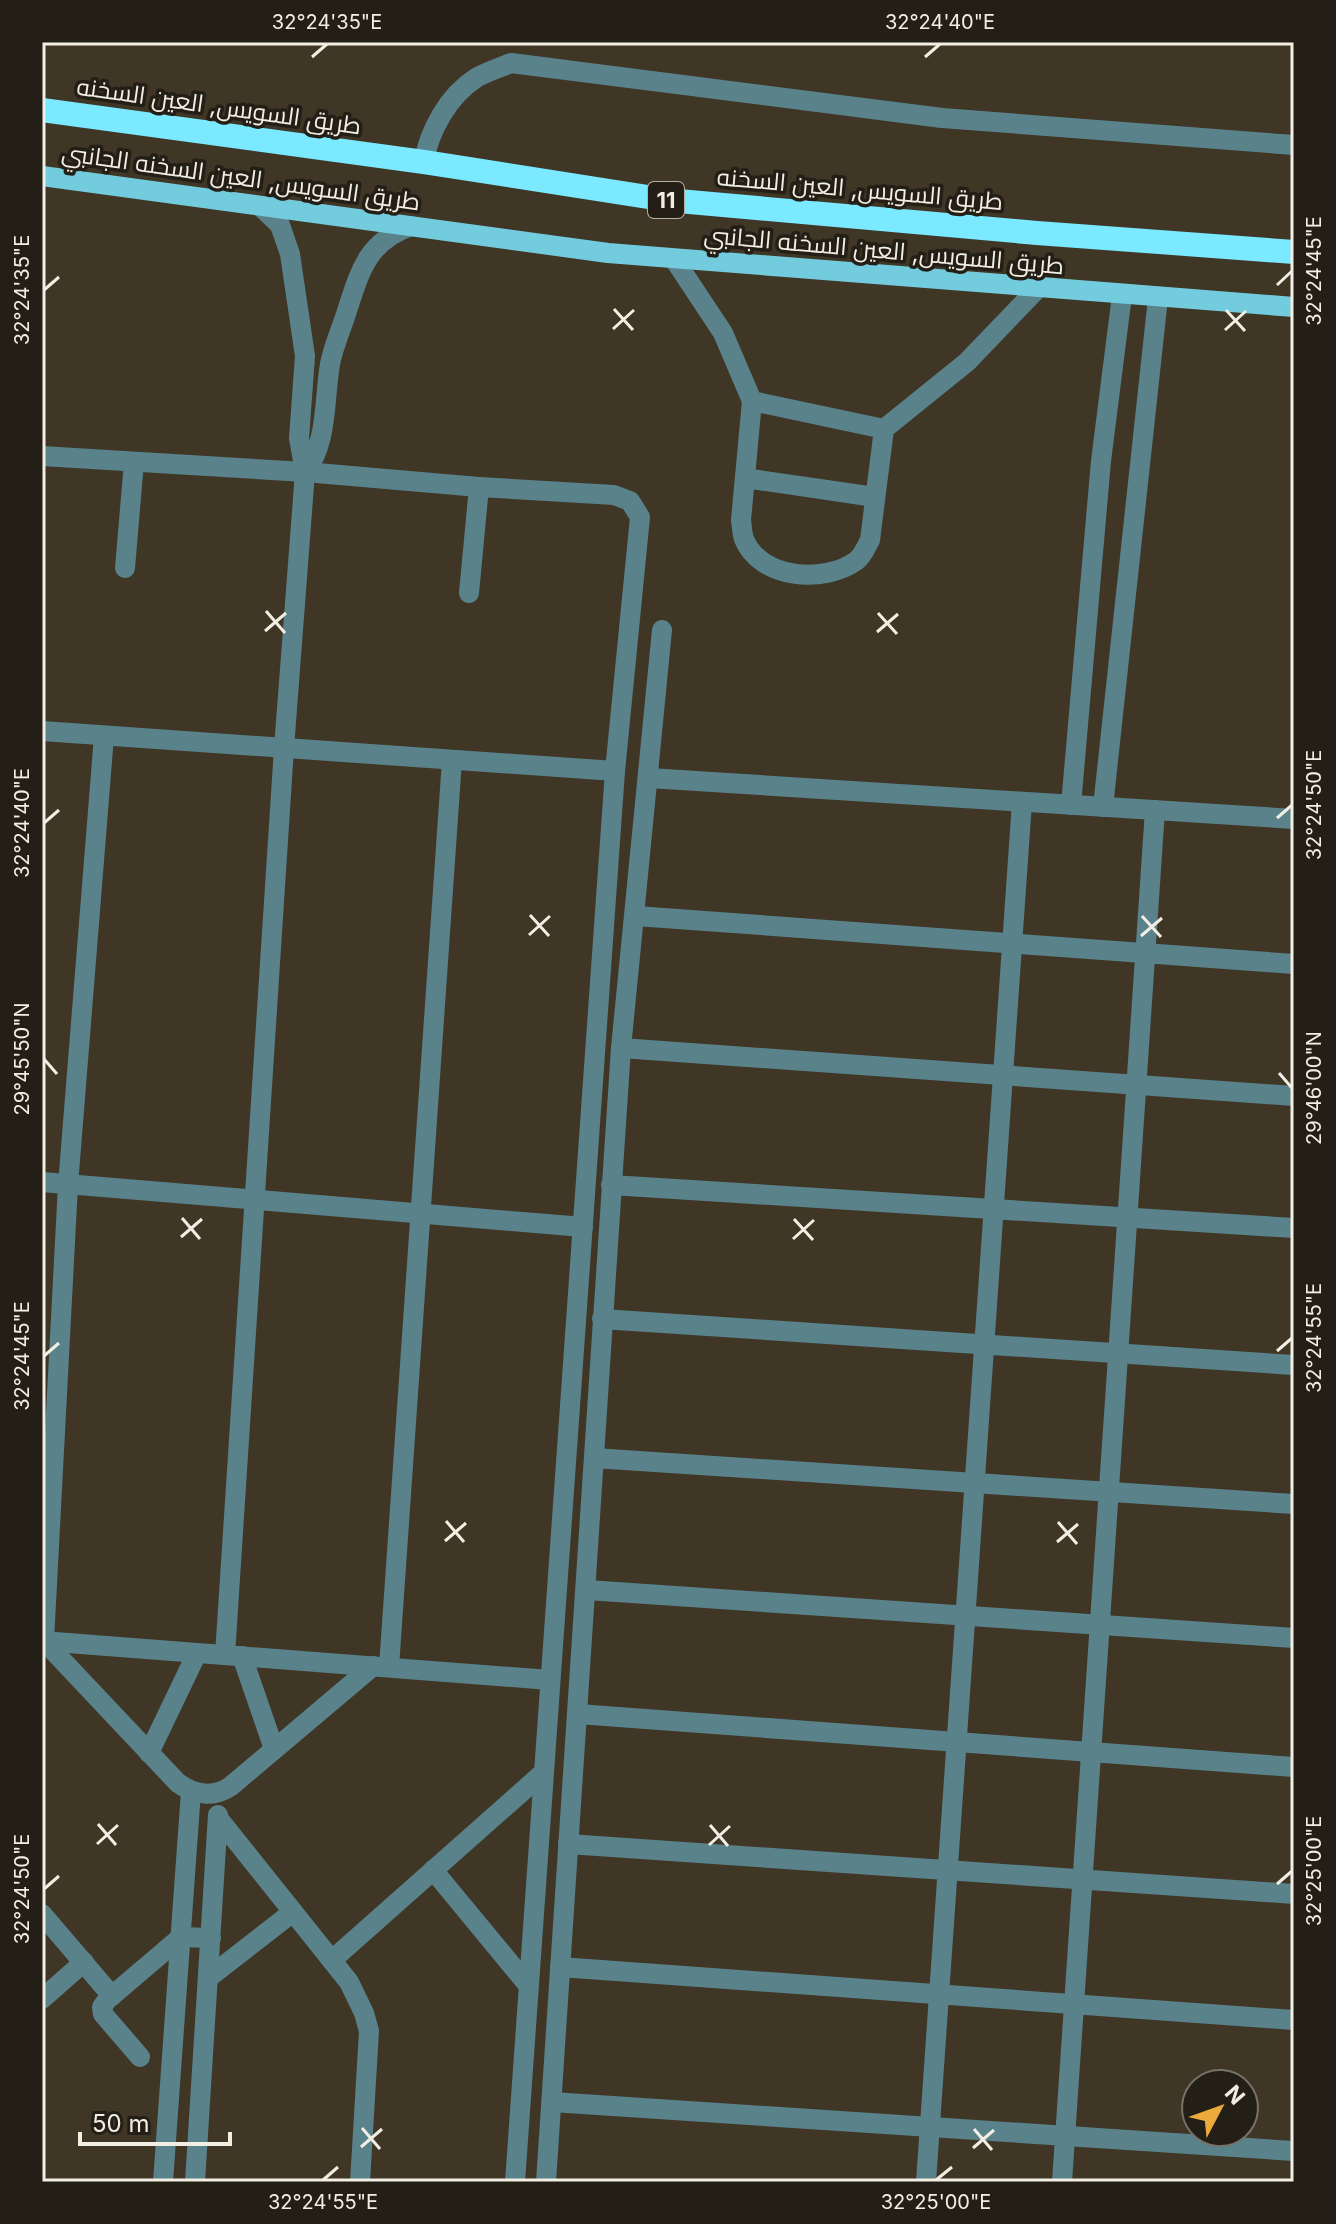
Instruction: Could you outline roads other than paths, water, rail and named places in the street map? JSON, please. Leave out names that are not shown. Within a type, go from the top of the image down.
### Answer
[{"type":"highway","name":"طريق السويس, العين السخنه","points":[[42,110],[424,162],[667,200],[1294,252]]},
{"type":"main road","name":"طريق السويس, العين السخنه الجانبي","points":[[42,176],[542,246],[1294,307]]},
{"type":"street","points":[[424,162],[428,141],[453,97],[476,78],[511,63],[942,118],[1294,145]]},
{"type":"street","points":[[260,206],[280,225],[287,239],[305,356],[299,438],[305,472],[254,1199],[233,1655],[274,1749]]},
{"type":"street","points":[[305,472],[319,447],[330,360],[367,257],[388,236],[411,226]]},
{"type":"street","points":[[674,259],[723,333],[752,401],[741,520],[744,538],[768,566],[810,576],[856,562],[864,553],[870,540],[884,429],[967,362],[1038,288]]},
{"type":"street","points":[[1071,805],[1105,432],[1122,295]]},
{"type":"street","points":[[1103,807],[1158,298]]},
{"type":"street","points":[[302,340],[337,343]]},
{"type":"street","points":[[302,386],[327,387]]},
{"type":"street","points":[[752,401],[884,429]]},
{"type":"street","points":[[1105,432],[1143,434]]},
{"type":"street","points":[[42,456],[614,495],[630,501],[640,517],[615,771],[515,2182]]},
{"type":"street","points":[[125,568],[134,462]]},
{"type":"street","points":[[745,478],[875,497]]},
{"type":"street","points":[[469,593],[479,487]]},
{"type":"street","points":[[1094,548],[1132,550]]},
{"type":"street","points":[[546,2182],[621,1048],[662,630]]},
{"type":"street","points":[[42,731],[615,771]]},
{"type":"street","points":[[104,736],[68,1185],[43,1641],[178,1783],[191,1791],[220,1794]]},
{"type":"street","points":[[195,2182],[220,1794],[381,1666],[421,1213],[452,760]]},
{"type":"street","points":[[1075,765],[1107,767]]},
{"type":"street","points":[[649,778],[1294,819]]},
{"type":"street","points":[[926,2182],[1022,802]]},
{"type":"street","points":[[1062,2182],[1155,810]]},
{"type":"street","points":[[636,916],[1294,964]]},
{"type":"street","points":[[621,1048],[1294,1096]]},
{"type":"street","points":[[42,1182],[583,1227]]},
{"type":"street","points":[[611,1185],[1294,1228]]},
{"type":"street","points":[[602,1319],[1294,1365]]},
{"type":"street","points":[[594,1458],[1294,1504]]},
{"type":"street","points":[[587,1590],[1294,1638]]},
{"type":"street","points":[[43,1641],[550,1680]]},
{"type":"street","points":[[149,1753],[197,1653]]},
{"type":"street","points":[[578,1714],[1294,1767]]},
{"type":"street","points":[[332,1960],[543,1773]]},
{"type":"street","points":[[163,2182],[191,1791]]},
{"type":"street","points":[[218,1818],[357,1995],[369,2031],[360,2182]]},
{"type":"street","points":[[568,1844],[1294,1894]]},
{"type":"street","points":[[433,1870],[528,1985]]},
{"type":"street","points":[[208,1978],[293,1912]]},
{"type":"street","points":[[42,1914],[112,1996]]},
{"type":"street","points":[[140,2057],[103,2014],[102,2007],[181,1937],[211,1938]]},
{"type":"street","points":[[42,1999],[84,1962]]},
{"type":"street","points":[[560,1967],[1294,2020]]},
{"type":"street","points":[[552,2102],[1294,2151]]}]
